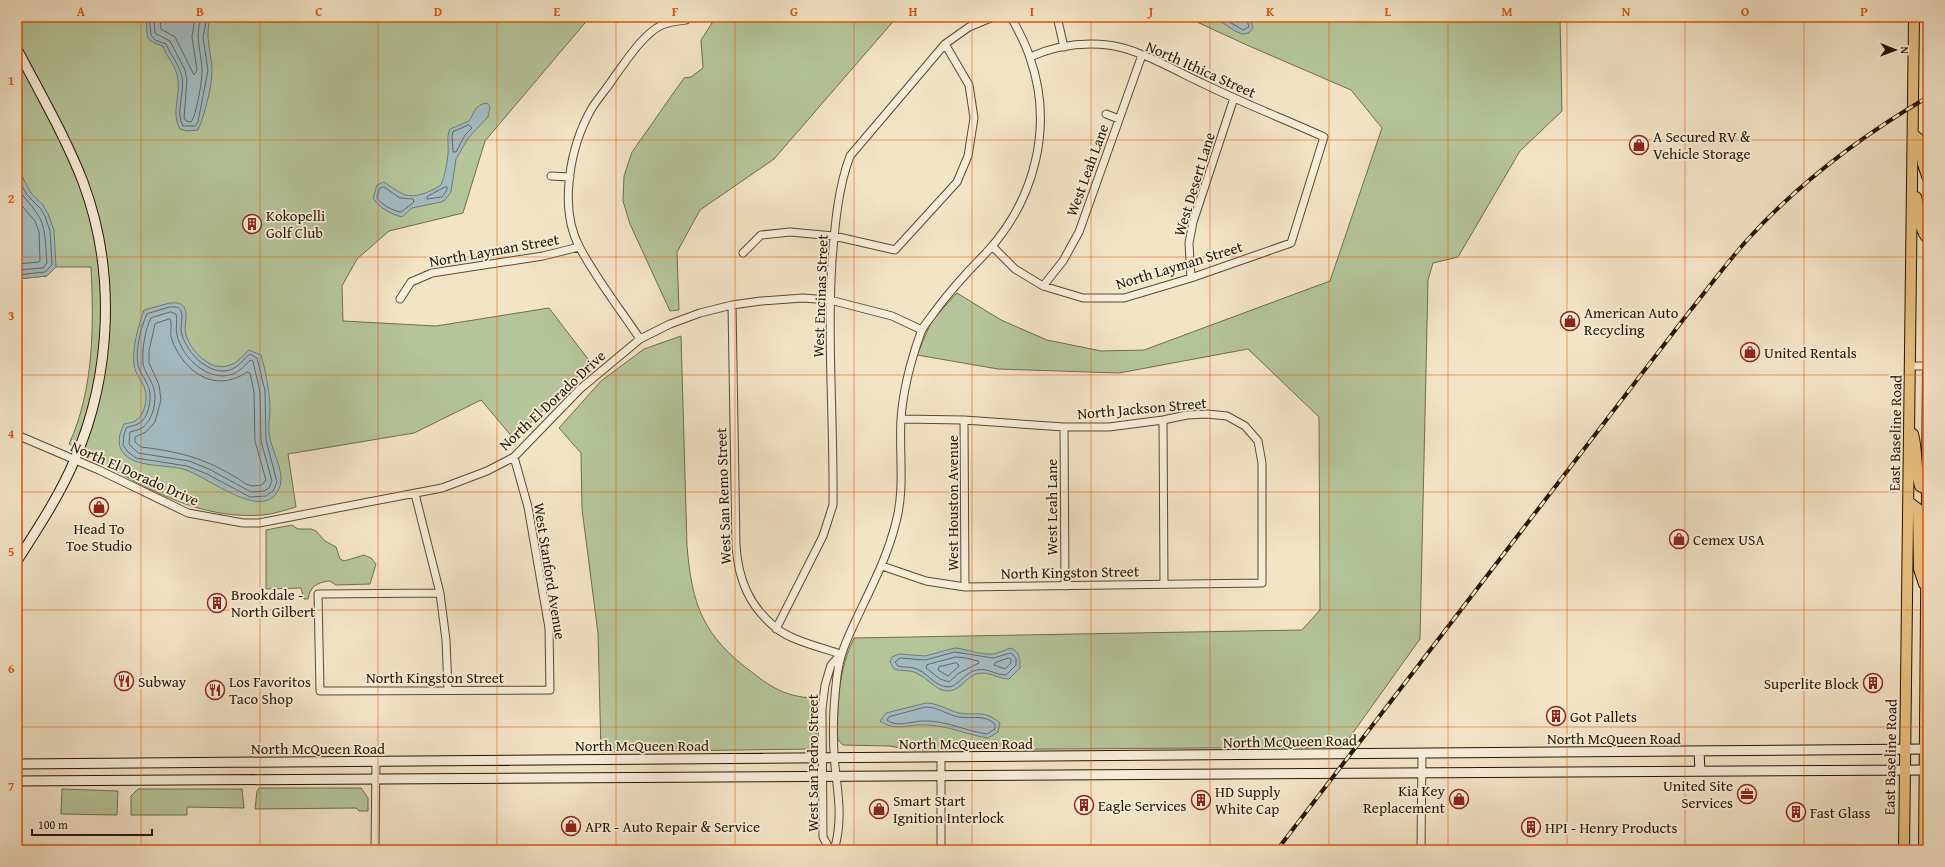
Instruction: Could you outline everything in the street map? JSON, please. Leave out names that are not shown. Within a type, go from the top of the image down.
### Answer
[{"type":"main road","name":"East Baseline Road","points":[[1904,850],[1910,749],[1909,502],[1914,17]]},
{"type":"main road","points":[[17,50],[61,132],[74,161],[90,204],[102,263],[106,313],[101,366],[94,404],[75,460],[56,497],[17,561]]},
{"type":"main road","points":[[1913,134],[1920,140],[1923,164],[1928,179]]},
{"type":"main road","points":[[1913,190],[1919,206],[1921,230],[1928,240]]},
{"type":"main road","points":[[1924,850],[1927,770],[1928,366]]},
{"type":"main road","points":[[1910,422],[1917,447],[1918,480],[1920,486],[1927,490]]},
{"type":"main road","points":[[1909,502],[1918,509],[1919,570],[1927,591]]},
{"type":"main road","name":"North McQueen Road","points":[[17,782],[941,776],[1422,754],[1927,749]]},
{"type":"main road","points":[[1699,752],[1700,771]]},
{"type":"main road","name":"North McQueen Road","points":[[17,764],[941,757],[1421,772],[1927,770]]},
{"type":"main road","points":[[203,762],[203,780]]},
{"type":"street","name":"West Encinas Street","points":[[776,629],[823,536],[833,505],[830,300],[834,236],[844,173],[850,156],[945,44],[968,27],[993,17]]},
{"type":"street","name":"West San Pedro Street","points":[[830,850],[823,837],[822,709],[825,685],[831,665],[841,654],[882,566],[896,522],[901,494],[901,419],[905,385],[922,330],[958,282],[992,246],[1009,223],[1032,175],[1040,148],[1042,121],[1038,88],[1030,57],[1011,17]]},
{"type":"street","points":[[640,339],[579,247],[570,218],[569,191],[572,156],[582,128],[592,108],[629,58],[648,36],[661,26],[686,20]]},
{"type":"street","points":[[1058,21],[1064,46]]},
{"type":"street","points":[[743,253],[761,235],[790,232],[834,236],[895,250],[957,182],[968,156],[974,118],[969,85],[945,44]]},
{"type":"street","name":"North Ithica Street","points":[[1030,57],[1047,50],[1075,44],[1109,45],[1142,55],[1234,98],[1324,136],[1291,243]]},
{"type":"street","name":"West Leah Lane","points":[[1043,286],[1063,261],[1079,232],[1142,55]]},
{"type":"street","name":"West Desert Lane","points":[[1192,278],[1189,243],[1193,222],[1234,98]]},
{"type":"street","points":[[1106,114],[1119,119]]},
{"type":"street","points":[[551,176],[570,177]]},
{"type":"street","name":"North Layman Street","points":[[992,246],[1015,269],[1043,286],[1083,298],[1124,298],[1192,278],[1291,243]]},
{"type":"street","name":"North Layman Street","points":[[400,299],[411,282],[432,273],[543,256],[579,247]]},
{"type":"street","name":"North El Dorado Drive","points":[[17,435],[75,460],[188,513],[243,523],[259,523],[442,488],[487,471],[514,457],[580,389],[640,339],[677,322],[700,314],[732,305],[803,298],[830,300],[892,316],[922,330]]},
{"type":"street","name":"West San Remo Street","points":[[732,305],[737,565],[742,583],[758,609],[776,629],[841,654]]},
{"type":"street","points":[[1911,366],[1928,366]]},
{"type":"street","name":"North Jackson Street","points":[[901,419],[964,420],[1064,427],[1109,427],[1163,420],[1187,415],[1207,414],[1227,416],[1245,426],[1258,441],[1262,464],[1262,582]]},
{"type":"street","name":"West Houston Avenue","points":[[964,420],[965,587]]},
{"type":"street","points":[[1163,420],[1164,584]]},
{"type":"street","name":"West Leah Lane","points":[[1064,427],[1065,586]]},
{"type":"street","name":"West Stanford Avenue","points":[[514,457],[528,507],[549,628],[550,690]]},
{"type":"street","points":[[415,494],[440,593],[446,640],[448,689]]},
{"type":"street","name":"North Kingston Street","points":[[882,566],[926,582],[965,587],[1262,582]]},
{"type":"street","name":"North Kingston Street","points":[[440,593],[318,594],[320,691],[448,689],[550,690]]},
{"type":"street","name":"West San Pedro Street","points":[[834,850],[839,836],[839,788],[836,776],[835,758],[835,699],[841,654]]},
{"type":"street","points":[[1422,754],[1422,850]]},
{"type":"street","points":[[941,757],[941,850]]},
{"type":"street","points":[[375,850],[376,761]]},
{"type":"green space","name":"Kokopelli Golf Club","points":[[17,17],[590,17],[485,141],[463,213],[389,231],[357,259],[342,286],[343,321],[436,326],[549,308],[591,363],[514,439],[481,400],[414,433],[288,454],[296,507],[263,515],[236,515],[211,511],[186,504],[138,483],[69,444],[77,423],[88,380],[92,334],[91,267],[56,267],[47,276],[17,279]]},
{"type":"green space","points":[[716,17],[897,17],[774,159],[700,210],[677,252],[679,310],[670,311],[630,224],[623,201],[624,176],[632,152],[684,78],[691,77],[703,68],[701,40]]},
{"type":"green space","points":[[1186,17],[1560,18],[1562,111],[1520,151],[1458,257],[1433,263],[1428,280],[1420,639],[1347,741],[1341,747],[914,750],[889,746],[843,745],[838,740],[837,736],[840,686],[845,663],[854,638],[1302,630],[1320,610],[1319,417],[1248,349],[1119,373],[998,369],[917,355],[932,320],[957,293],[1001,320],[1047,340],[1101,351],[1144,350],[1330,281],[1382,128],[1351,90]]},
{"type":"green space","points":[[681,336],[687,546],[692,586],[697,603],[711,632],[722,646],[753,673],[782,692],[807,698],[817,698],[816,743],[809,749],[601,752],[598,633],[582,509],[581,453],[559,428],[601,381],[644,349]]},
{"type":"green space","points":[[292,525],[298,529],[311,529],[316,531],[325,541],[336,547],[340,559],[344,561],[364,555],[371,558],[376,564],[370,584],[336,585],[330,581],[322,582],[313,588],[308,599],[304,599],[301,588],[266,589],[266,530]]},
{"type":"green space","points":[[259,788],[361,788],[368,798],[368,811],[359,811],[356,808],[255,809],[257,791]]},
{"type":"green space","points":[[62,789],[118,791],[117,815],[61,814]]},
{"type":"green space","points":[[138,789],[242,789],[244,808],[187,807],[187,815],[131,815],[131,796]]},
{"type":"water","points":[[145,17],[211,17],[208,37],[212,75],[210,91],[198,130],[187,131],[180,129],[177,123],[177,75],[163,46],[151,41],[147,35]]},
{"type":"water","points":[[1214,17],[1249,17],[1253,27],[1249,33],[1242,34]]},
{"type":"water","points":[[487,103],[490,107],[488,117],[468,138],[456,159],[451,192],[445,200],[412,208],[402,217],[386,210],[376,202],[373,198],[377,185],[384,182],[401,193],[411,196],[427,192],[441,185],[447,162],[448,135],[450,129],[469,121],[477,107]]},
{"type":"water","points":[[17,167],[31,193],[43,205],[54,230],[56,267],[47,276],[17,279]]},
{"type":"water","points":[[170,303],[183,305],[186,314],[186,335],[192,348],[209,363],[223,367],[230,365],[238,361],[249,350],[261,355],[269,397],[270,439],[278,463],[281,479],[280,487],[276,494],[268,500],[257,501],[245,499],[232,494],[186,470],[138,462],[125,455],[120,448],[119,440],[124,424],[138,419],[143,412],[146,403],[145,390],[137,375],[134,365],[136,338],[144,310]]},
{"type":"water","points":[[955,648],[978,653],[995,654],[1011,648],[1019,656],[1020,668],[1009,679],[1000,678],[985,673],[976,674],[959,687],[951,691],[947,691],[939,689],[915,672],[894,669],[890,662],[892,657],[899,654],[925,656]]},
{"type":"water","points":[[926,703],[935,704],[959,713],[984,714],[989,716],[1000,723],[998,732],[988,738],[933,725],[897,727],[880,721],[886,713]]},
{"type":"railway","points":[[1277,850],[1686,316],[1741,247],[1789,198],[1833,161],[1880,127],[1928,97]]},
{"type":"place","name":"A Secured RV & Vehicle Storage","points":[[1639,145]]},
{"type":"place","name":"Kokopelli Golf Club","points":[[252,224]]},
{"type":"place","name":"American Auto Recycling","points":[[1570,321]]},
{"type":"place","name":"United Rentals","points":[[1750,352]]},
{"type":"place","name":"Head To Toe Studio","points":[[99,507]]},
{"type":"place","name":"Cemex USA","points":[[1679,539]]},
{"type":"place","name":"Brookdale - North Gilbert","points":[[217,603]]},
{"type":"place","name":"Subway","points":[[124,681]]},
{"type":"place","name":"Superlite Block","points":[[1873,683]]},
{"type":"place","name":"Los Favoritos Taco Shop","points":[[215,690]]},
{"type":"place","name":"Got Pallets","points":[[1556,716]]},
{"type":"place","name":"United Site Services","points":[[1747,794]]},
{"type":"place","name":"Kia Key Replacement","points":[[1459,799]]},
{"type":"place","name":"HD Supply White Cap","points":[[1201,800]]},
{"type":"place","name":"Eagle Services","points":[[1084,805]]},
{"type":"place","name":"Smart Start Ignition Interlock","points":[[879,809]]},
{"type":"place","name":"Fast Glass","points":[[1796,812]]},
{"type":"place","name":"APR - Auto Repair & Service","points":[[571,826]]},
{"type":"place","name":"HPI - Henry Products","points":[[1531,827]]}]
